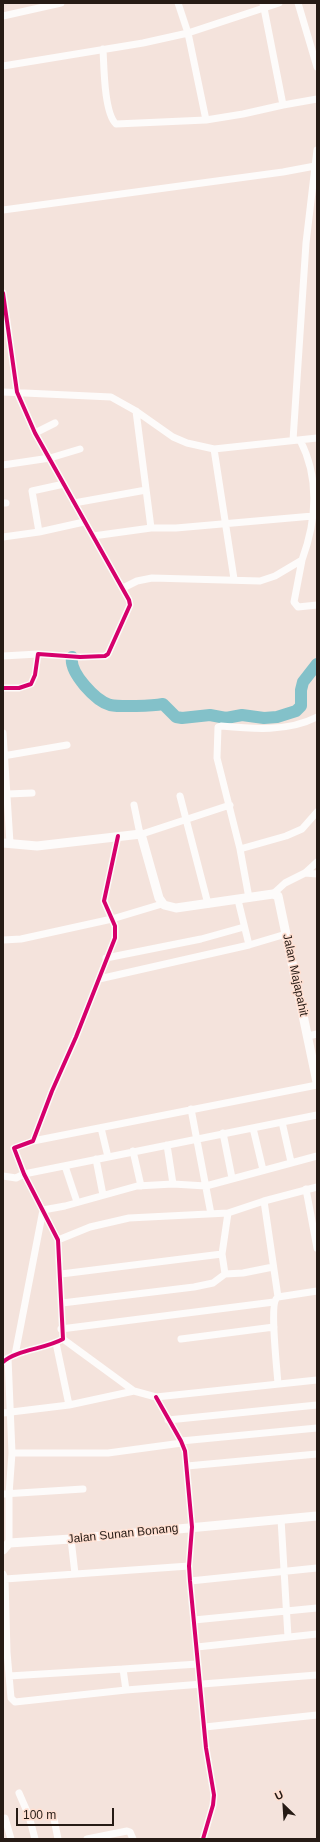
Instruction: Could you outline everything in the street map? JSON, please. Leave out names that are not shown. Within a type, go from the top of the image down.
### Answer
[{"type":"street","points":[[3,16],[60,3]]},
{"type":"street","points":[[178,3],[188,33],[206,120]]},
{"type":"street","points":[[3,66],[188,33],[264,5],[279,3]]},
{"type":"street","points":[[298,3],[317,67]]},
{"type":"street","points":[[264,5],[272,55],[283,104]]},
{"type":"street","points":[[103,49],[108,108],[112,120],[116,124],[206,120],[243,114],[283,104],[317,99]]},
{"type":"street","points":[[317,150],[296,440],[307,456],[316,485],[316,494],[309,537],[302,560],[294,602],[298,607],[317,605]]},
{"type":"street","points":[[3,210],[283,172],[315,166]]},
{"type":"street","points":[[3,293],[17,392],[35,433],[84,522],[123,588],[130,605],[111,650],[105,656],[80,657],[38,654],[3,656]]},
{"type":"street","points":[[3,392],[111,397],[136,411],[173,437],[214,449],[317,438]]},
{"type":"street","points":[[136,411],[151,528]]},
{"type":"street","points":[[35,433],[55,423]]},
{"type":"street","points":[[3,464],[50,458],[80,449]]},
{"type":"street","points":[[214,449],[234,579]]},
{"type":"street","points":[[39,532],[32,491],[64,484]]},
{"type":"street","points":[[74,503],[146,490]]},
{"type":"street","points":[[93,536],[151,528],[176,528],[313,516]]},
{"type":"street","points":[[3,537],[39,532],[84,522]]},
{"type":"street","points":[[123,588],[138,581],[152,578],[234,579],[260,581],[268,579],[302,560]]},
{"type":"street","points":[[3,688],[19,688],[31,684],[35,675],[38,654]]},
{"type":"street","points":[[249,898],[230,805],[217,758],[218,727],[278,727],[300,723],[317,717]]},
{"type":"street","points":[[3,733],[8,794],[7,843],[37,846],[141,834],[230,805]]},
{"type":"street","points":[[4,756],[67,745]]},
{"type":"street","points":[[8,794],[32,793]]},
{"type":"street","points":[[180,796],[208,904]]},
{"type":"street","points":[[134,805],[159,898],[162,904]]},
{"type":"street","points":[[240,849],[286,836],[302,829],[317,812]]},
{"type":"street","points":[[33,1141],[115,938],[115,926],[104,901],[118,836]]},
{"type":"street","points":[[3,940],[21,939],[112,919],[162,904],[176,908],[273,894],[285,883],[305,873],[317,862]]},
{"type":"street","points":[[305,873],[317,874]]},
{"type":"street","name":"Jalan Majapahit","points":[[273,894],[278,897],[312,1035],[317,1081]]},
{"type":"street","points":[[238,900],[248,945]]},
{"type":"street","points":[[106,958],[201,939],[244,927]]},
{"type":"street","points":[[99,979],[248,945],[286,934]]},
{"type":"street","points":[[69,1405],[60,1341],[62,1303],[58,1240],[24,1174],[14,1148],[17,1145],[33,1141],[317,1085]]},
{"type":"street","points":[[191,1110],[211,1214]]},
{"type":"street","points":[[3,1176],[16,1178],[24,1174],[108,1156],[317,1115]]},
{"type":"street","points":[[282,1122],[291,1162]]},
{"type":"street","points":[[101,1128],[108,1156]]},
{"type":"street","points":[[252,1128],[263,1170]]},
{"type":"street","points":[[224,1133],[232,1178]]},
{"type":"street","points":[[167,1145],[173,1184]]},
{"type":"street","points":[[133,1151],[141,1186]]},
{"type":"street","points":[[43,1210],[65,1206],[102,1195],[141,1186],[173,1184],[206,1186],[317,1156]]},
{"type":"street","points":[[96,1159],[102,1195]]},
{"type":"street","points":[[65,1166],[77,1202]]},
{"type":"street","points":[[58,1240],[90,1227],[129,1218],[156,1215],[211,1214],[228,1212],[317,1187]]},
{"type":"street","points":[[306,1190],[314,1220],[317,1248]]},
{"type":"street","points":[[264,1201],[276,1300],[274,1327],[278,1384]]},
{"type":"street","points":[[6,1547],[6,1494],[12,1453],[12,1412],[9,1358],[43,1210]]},
{"type":"street","points":[[225,1274],[222,1254],[228,1212]]},
{"type":"street","points":[[61,1274],[222,1254]]},
{"type":"street","points":[[62,1303],[194,1288],[213,1283],[225,1274],[243,1273],[273,1267]]},
{"type":"street","points":[[61,1329],[276,1300],[317,1291]]},
{"type":"street","points":[[181,1339],[274,1327]]},
{"type":"street","points":[[9,1358],[60,1341]]},
{"type":"street","points":[[60,1341],[134,1391],[156,1397],[317,1380]]},
{"type":"street","points":[[3,1413],[69,1405],[134,1391]]},
{"type":"street","points":[[156,1397],[182,1442],[187,1466],[192,1527],[189,1566],[190,1581],[205,1727],[214,1795],[213,1805],[203,1839]]},
{"type":"street","points":[[168,1420],[317,1405]]},
{"type":"street","points":[[12,1453],[108,1453],[182,1442],[317,1428]]},
{"type":"street","points":[[187,1466],[317,1454]]},
{"type":"street","points":[[6,1494],[83,1489]]},
{"type":"street","name":"Jalan Sunan Bonang","points":[[6,1547],[71,1539],[317,1516]]},
{"type":"street","points":[[281,1519],[288,1637]]},
{"type":"street","points":[[71,1539],[75,1574]]},
{"type":"street","points":[[189,1566],[75,1574],[4,1576],[7,1652],[11,1698],[14,1702],[126,1690],[317,1675]]},
{"type":"street","points":[[190,1581],[317,1568]]},
{"type":"street","points":[[194,1620],[317,1608]]},
{"type":"street","points":[[197,1647],[317,1634]]},
{"type":"street","points":[[10,1676],[198,1664]]},
{"type":"street","points":[[123,1669],[126,1690]]},
{"type":"street","points":[[205,1727],[317,1715]]},
{"type":"street","points":[[20,1793],[29,1816],[35,1839]]},
{"type":"street","points":[[4,1818],[11,1839]]},
{"type":"street","points":[[54,1819],[58,1839]]},
{"type":"street","points":[[87,1839],[127,1831],[130,1832],[133,1839]]},
{"type":"waterway","points":[[72,657],[72,663],[79,678],[91,692],[104,702],[110,705],[121,706],[163,704],[176,717],[182,718],[210,715],[226,718],[242,715],[264,718],[277,717],[296,711],[301,706],[301,690],[303,682],[317,664]]},
{"type":"cycle path","points":[[3,293],[17,392],[35,433],[129,600],[130,605],[108,654],[105,656],[80,657],[38,654],[35,675],[31,684],[19,688],[3,688]]},
{"type":"cycle path","points":[[3,1362],[15,1355],[63,1339],[58,1240],[24,1174],[14,1148],[33,1141],[115,938],[115,926],[104,901],[118,836]]},
{"type":"cycle path","points":[[156,1397],[181,1441],[185,1451],[192,1527],[189,1566],[190,1581],[206,1748],[214,1795],[213,1805],[203,1839]]}]
